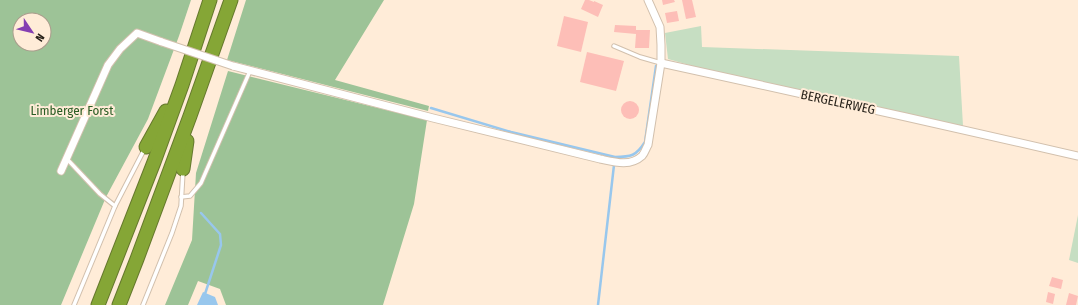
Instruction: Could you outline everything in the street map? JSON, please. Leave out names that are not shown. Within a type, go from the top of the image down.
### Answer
[{"type":"highway","points":[[98,305],[154,162],[182,85],[210,0]]},
{"type":"highway","points":[[119,305],[190,116],[231,0]]},
{"type":"highway","points":[[146,147],[182,85]]},
{"type":"highway","points":[[183,169],[190,116]]},
{"type":"street","points":[[61,171],[108,65],[120,49],[137,33],[250,72],[600,159],[620,163],[631,162],[642,156],[648,144],[661,63],[660,27],[648,0]]},
{"type":"street","name":"BERGELERWEG","points":[[661,63],[1078,156]]},
{"type":"lane","points":[[614,46],[640,57],[661,63]]},
{"type":"lane","points":[[181,197],[190,196],[200,184],[250,72]]},
{"type":"lane","points":[[74,305],[115,206],[146,147]]},
{"type":"lane","points":[[66,159],[100,194],[115,206]]},
{"type":"lane","points":[[143,305],[172,234],[181,206],[183,169]]},
{"type":"green space","name":"Limberger Forst","points":[[0,0],[191,0],[148,119],[106,197],[61,305],[0,305]]},
{"type":"green space","points":[[246,0],[384,0],[335,80],[429,106],[428,111],[227,60]]},
{"type":"green space","points":[[701,26],[702,47],[959,56],[963,126],[700,68],[668,59],[665,33]]},
{"type":"green space","points":[[228,71],[427,120],[414,204],[383,305],[226,305],[220,289],[198,281],[188,305],[165,305],[192,240],[196,173]]},
{"type":"green space","points":[[1078,215],[1078,263],[1069,260]]},
{"type":"water","points":[[203,292],[215,297],[218,305],[197,305]]},
{"type":"building","points":[[585,0],[594,1],[603,5],[598,17],[581,9]]},
{"type":"building","points":[[662,0],[674,0],[675,2],[663,5]]},
{"type":"building","points":[[682,0],[692,0],[696,17],[686,19]]},
{"type":"building","points":[[677,11],[679,21],[667,23],[665,13]]},
{"type":"building","points":[[564,16],[588,22],[581,52],[557,46]]},
{"type":"building","points":[[615,25],[636,26],[636,30],[650,30],[649,48],[635,48],[636,34],[614,32]]},
{"type":"building","points":[[587,52],[624,61],[616,91],[580,82]]},
{"type":"building","points":[[630,101],[636,104],[639,110],[636,116],[630,119],[624,116],[621,110],[624,104]]},
{"type":"building","points":[[1052,277],[1063,280],[1061,289],[1049,286]]},
{"type":"building","points":[[1048,292],[1055,294],[1053,304],[1046,302]]},
{"type":"building","points":[[1069,293],[1078,296],[1076,305],[1066,305]]},
{"type":"waterway","points":[[431,108],[511,132],[615,157],[625,157],[636,153],[645,142],[656,66]]},
{"type":"waterway","points":[[598,305],[614,165]]},
{"type":"waterway","points":[[201,213],[220,234],[221,245],[205,294]]}]
